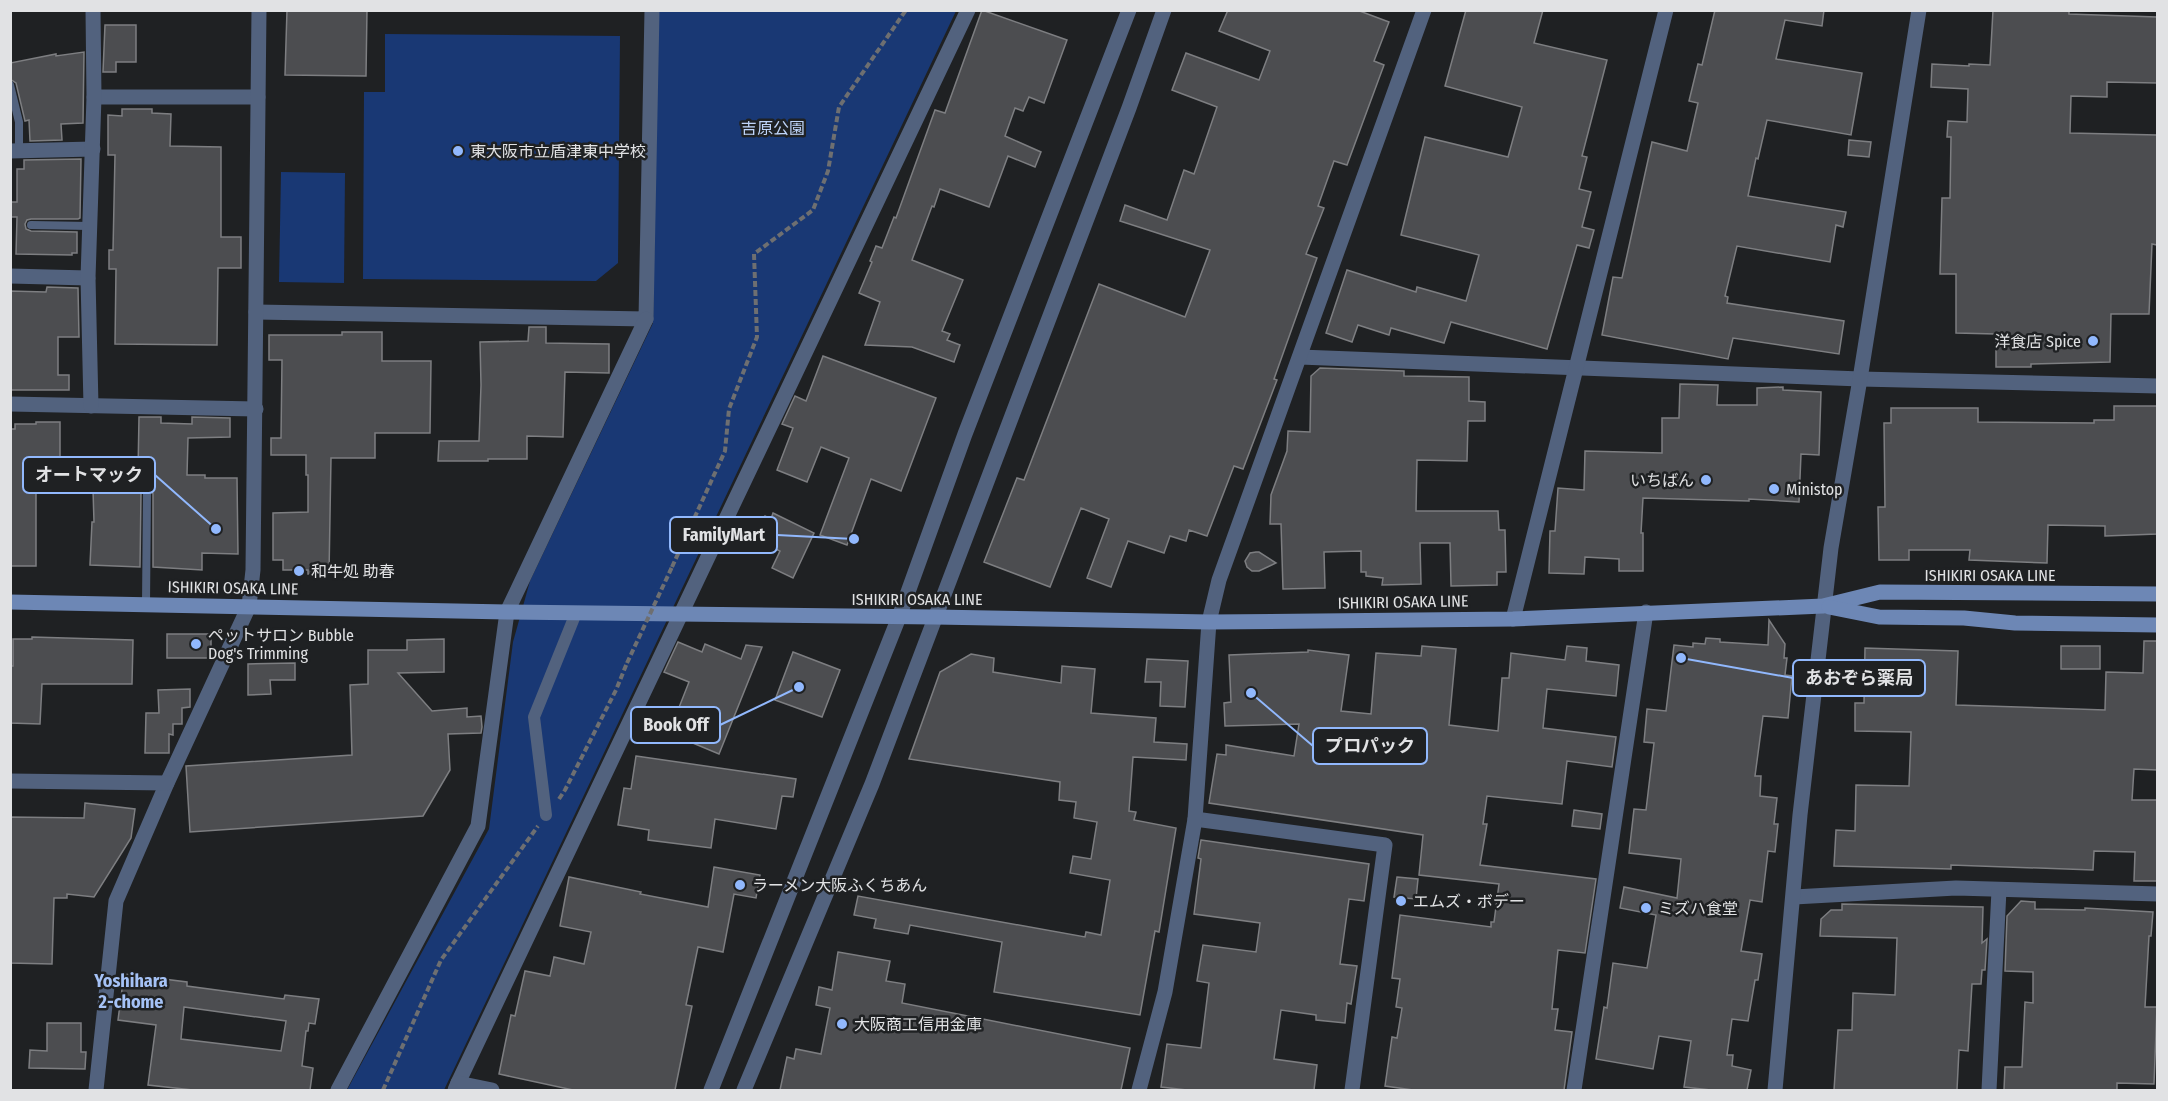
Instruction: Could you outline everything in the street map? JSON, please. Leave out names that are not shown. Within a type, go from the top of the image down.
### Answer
[{"type":"main road","name":"ISHIKIRI OSAKA LINE","points":[[10,602],[1209,622],[1513,619],[1823,606],[1880,592],[2157,594]]},
{"type":"main road","name":"ISHIKIRI OSAKA LINE","points":[[1823,606],[1879,617],[1964,618],[2015,623],[2157,625]]},
{"type":"street","points":[[91,406],[88,278],[94,96],[93,10]]},
{"type":"street","points":[[90,1090],[98,1090],[116,901],[167,783],[249,606],[253,570],[256,409],[259,10]]},
{"type":"street","points":[[338,1090],[478,826],[507,612],[646,319],[652,10]]},
{"type":"street","points":[[492,1090],[456,1087],[968,10]]},
{"type":"street","points":[[711,1090],[899,617],[964,434],[1129,10]]},
{"type":"street","points":[[744,1090],[872,784],[1129,108],[1164,10]]},
{"type":"street","points":[[1139,1090],[1165,992],[1196,819],[1209,622],[1219,580],[1424,10]]},
{"type":"street","points":[[1513,619],[1666,10]]},
{"type":"street","points":[[1775,1090],[1800,815],[1823,606],[1919,10]]},
{"type":"street","points":[[94,96],[258,97]]},
{"type":"street","points":[[15,151],[93,149]]},
{"type":"street","points":[[10,276],[88,278]]},
{"type":"street","points":[[256,312],[646,319]]},
{"type":"street","points":[[1300,357],[1860,379],[2157,386]]},
{"type":"street","points":[[10,404],[256,409]]},
{"type":"street","points":[[1574,1090],[1646,612]]},
{"type":"street","points":[[546,815],[534,717],[576,613]]},
{"type":"street","points":[[10,781],[167,783]]},
{"type":"street","points":[[1196,819],[1385,845],[1352,1090]]},
{"type":"street","points":[[1794,897],[1956,888],[2157,894]]},
{"type":"street","points":[[1989,1090],[1999,890]]},
{"type":"lane","points":[[10,85],[19,122],[15,151]]},
{"type":"lane","points":[[31,225],[90,226]]},
{"type":"lane","points":[[146,604],[147,494]]},
{"type":"path","points":[[383,1090],[441,960],[564,790],[616,690],[725,451],[729,410],[757,337],[754,254],[813,210],[828,171],[839,107],[906,10]]},
{"type":"green space","name":"吉原公園","points":[[658,11],[956,11],[444,1090],[347,1090],[489,829],[513,642],[530,581],[653,323]]},
{"type":"green space","points":[[385,34],[620,36],[618,263],[596,281],[363,279],[364,92],[385,92]]},
{"type":"green space","points":[[281,172],[345,173],[344,283],[279,282]]},
{"type":"building","points":[[287,10],[367,10],[366,76],[285,75]]},
{"type":"building","points":[[982,10],[1067,40],[1044,103],[1029,97],[1023,111],[1015,108],[1005,136],[1041,152],[1035,167],[1008,156],[989,207],[940,189],[934,207],[932,206],[912,260],[963,280],[942,331],[950,334],[947,340],[960,345],[954,362],[912,347],[865,345],[880,302],[859,293],[872,262],[870,261],[876,246],[882,248],[894,217],[896,218],[935,110],[945,113]]},
{"type":"building","points":[[1228,10],[1357,10],[1389,22],[1374,61],[1384,65],[1347,165],[1334,161],[1318,206],[1324,208],[1306,254],[1317,258],[1274,379],[1277,380],[1243,469],[1234,466],[1207,536],[1189,530],[1186,541],[1170,536],[1164,553],[1128,541],[1111,587],[1087,578],[1109,519],[1081,508],[1050,587],[984,562],[1017,478],[1024,480],[1099,284],[1185,317],[1210,250],[1120,221],[1125,205],[1167,220],[1184,170],[1194,174],[1217,107],[1172,90],[1186,53],[1259,80],[1270,51],[1219,31]]},
{"type":"building","points":[[1466,10],[1543,10],[1534,43],[1607,60],[1582,156],[1587,157],[1579,189],[1591,192],[1582,227],[1594,230],[1589,248],[1577,245],[1547,349],[1451,322],[1444,343],[1391,328],[1389,335],[1358,325],[1352,342],[1326,333],[1347,270],[1416,292],[1417,287],[1466,301],[1479,255],[1401,235],[1425,137],[1508,157],[1522,107],[1445,86]]},
{"type":"building","points":[[1715,10],[1824,10],[1822,26],[1785,20],[1776,59],[1862,73],[1851,135],[1767,120],[1748,196],[1846,212],[1843,227],[1836,225],[1830,262],[1737,246],[1725,296],[1728,297],[1727,303],[1844,321],[1839,354],[1733,338],[1728,359],[1602,335],[1613,277],[1622,278],[1652,142],[1687,151],[1698,103],[1689,101],[1698,64],[1702,65]]},
{"type":"building","points":[[1993,10],[2069,10],[2069,14],[2157,17],[2157,83],[2107,82],[2107,97],[2071,96],[2070,133],[2157,135],[2157,245],[2152,244],[2149,314],[2111,314],[2110,362],[1996,367],[1996,334],[1956,333],[1956,274],[1940,274],[1942,198],[1950,198],[1951,137],[1947,137],[1948,121],[1967,122],[1968,89],[1931,87],[1932,64],[1990,65]]},
{"type":"building","points":[[105,25],[136,25],[136,62],[116,62],[116,72],[103,72]]},
{"type":"building","points":[[84,52],[83,123],[61,124],[62,140],[30,141],[29,120],[25,121],[16,83],[10,79],[10,63],[56,54],[56,56]]},
{"type":"building","points":[[122,109],[152,109],[152,113],[171,114],[170,146],[221,147],[221,237],[241,237],[241,268],[218,268],[217,345],[115,344],[116,269],[109,269],[109,250],[113,250],[115,155],[108,155],[108,115],[122,116]]},
{"type":"building","points":[[1849,140],[1871,142],[1869,157],[1848,155]]},
{"type":"building","points":[[81,159],[80,218],[31,219],[25,224],[26,229],[31,231],[77,232],[77,253],[72,253],[72,255],[16,254],[17,217],[10,217],[10,202],[17,202],[17,169],[24,169],[24,160]]},
{"type":"building","points":[[47,287],[78,288],[79,337],[58,337],[58,375],[69,375],[69,390],[10,390],[10,291],[46,292]]},
{"type":"building","points":[[529,327],[546,327],[546,343],[609,344],[609,373],[565,372],[563,437],[527,436],[527,459],[438,461],[439,441],[479,441],[480,342],[528,341]]},
{"type":"building","points":[[342,332],[382,332],[382,361],[431,361],[430,433],[375,433],[375,458],[331,458],[329,574],[308,574],[308,570],[283,570],[283,560],[273,560],[273,513],[308,512],[308,475],[306,475],[306,455],[271,455],[271,438],[281,438],[282,360],[269,360],[269,335],[342,335]]},
{"type":"building","points":[[823,356],[936,398],[901,491],[871,479],[847,545],[820,535],[849,458],[821,447],[807,482],[777,470],[793,428],[782,424],[795,396],[806,401]]},
{"type":"building","points":[[1320,368],[1404,371],[1404,376],[1469,377],[1469,401],[1485,402],[1485,421],[1468,421],[1467,461],[1417,460],[1416,511],[1498,511],[1499,530],[1505,530],[1506,572],[1497,572],[1497,585],[1451,586],[1450,543],[1420,543],[1421,584],[1382,585],[1383,578],[1366,576],[1366,572],[1361,572],[1361,551],[1324,552],[1325,588],[1283,589],[1281,524],[1270,524],[1271,495],[1287,451],[1288,431],[1310,432],[1311,376]]},
{"type":"building","points":[[1680,384],[1718,385],[1717,405],[1757,405],[1757,388],[1783,387],[1783,390],[1821,392],[1819,455],[1801,454],[1799,502],[1643,498],[1641,533],[1643,533],[1643,571],[1619,571],[1619,559],[1585,557],[1584,574],[1549,573],[1550,531],[1555,531],[1558,488],[1584,490],[1585,451],[1662,453],[1662,418],[1679,418]]},
{"type":"building","points":[[2114,406],[2157,406],[2157,534],[2105,536],[2105,526],[2048,525],[2047,563],[1969,560],[1970,550],[1909,550],[1909,560],[1879,560],[1878,507],[1885,507],[1884,423],[1891,423],[1891,408],[1978,408],[1978,422],[2094,423],[2094,420],[2114,420]]},
{"type":"building","points":[[139,417],[161,417],[161,423],[192,424],[192,417],[230,418],[230,437],[188,438],[187,475],[205,475],[205,478],[237,478],[238,554],[202,553],[202,570],[153,567],[153,494],[151,489],[146,488],[141,494],[140,567],[90,565],[92,522],[94,522],[90,471],[138,471]]},
{"type":"building","points":[[36,422],[60,422],[60,470],[36,470],[36,566],[10,566],[10,429],[15,429],[15,424],[36,424]]},
{"type":"building","points":[[773,513],[814,533],[793,578],[772,568],[780,551],[754,539],[765,516],[771,519]]},
{"type":"building","points":[[1259,552],[1276,563],[1259,571],[1252,571],[1247,567],[1245,561],[1250,553]]},
{"type":"building","points":[[1769,620],[1785,644],[1784,658],[1787,658],[1785,675],[1792,676],[1788,718],[1763,716],[1755,776],[1761,776],[1760,796],[1777,798],[1774,824],[1778,824],[1775,852],[1768,851],[1762,902],[1750,900],[1741,951],[1762,954],[1758,980],[1755,980],[1748,1021],[1732,1019],[1727,1055],[1733,1055],[1732,1066],[1751,1070],[1747,1090],[1684,1087],[1691,1041],[1659,1036],[1653,1069],[1596,1059],[1604,1007],[1607,1008],[1613,963],[1647,968],[1656,915],[1620,908],[1624,887],[1677,898],[1681,859],[1629,853],[1634,809],[1646,810],[1654,743],[1644,742],[1647,709],[1666,711],[1674,645],[1693,647],[1693,643],[1705,644],[1706,638],[1720,639],[1720,642],[1768,645]]},
{"type":"building","points":[[167,634],[211,634],[211,658],[167,658]]},
{"type":"building","points":[[32,637],[133,640],[132,684],[42,684],[40,724],[10,723],[10,666],[13,666],[13,639],[32,639]]},
{"type":"building","points":[[444,639],[444,672],[398,673],[432,711],[467,708],[467,717],[481,716],[482,727],[481,733],[448,734],[450,770],[423,816],[190,832],[186,766],[352,755],[350,685],[368,684],[368,650],[407,650],[407,640]]},
{"type":"building","points":[[2144,641],[2157,641],[2157,770],[2134,769],[2132,800],[2157,800],[2157,881],[2134,881],[2135,852],[2094,851],[2093,870],[1951,865],[1951,869],[1834,866],[1836,830],[1855,831],[1856,785],[1909,786],[1911,732],[1855,731],[1855,703],[1864,703],[1865,648],[1958,651],[1956,705],[2105,710],[2106,672],[2143,673]]},
{"type":"building","points":[[678,642],[702,652],[705,644],[741,659],[746,645],[762,647],[719,754],[669,733],[689,682],[664,672]]},
{"type":"building","points":[[1422,646],[1456,649],[1449,725],[1498,731],[1502,678],[1509,678],[1511,653],[1565,660],[1567,646],[1587,648],[1586,661],[1619,665],[1616,696],[1547,689],[1543,728],[1616,737],[1612,767],[1567,761],[1562,804],[1487,796],[1483,824],[1487,824],[1480,865],[1596,879],[1585,953],[1558,950],[1552,1009],[1558,1009],[1555,1030],[1572,1032],[1564,1090],[1413,1090],[1385,1086],[1392,1037],[1397,1038],[1402,1008],[1396,1007],[1400,979],[1392,978],[1400,915],[1491,927],[1491,922],[1494,922],[1499,884],[1419,875],[1423,835],[1209,803],[1217,754],[1226,755],[1226,745],[1294,756],[1299,724],[1225,726],[1224,703],[1231,702],[1229,655],[1308,652],[1308,650],[1349,655],[1341,711],[1371,714],[1376,653],[1421,656]]},
{"type":"building","points":[[2061,646],[2100,646],[2100,669],[2061,669]]},
{"type":"building","points":[[793,652],[840,670],[822,717],[775,700]]},
{"type":"building","points":[[971,654],[994,658],[993,672],[1061,683],[1062,666],[1095,669],[1091,713],[1156,718],[1154,742],[1187,744],[1186,760],[1133,757],[1129,811],[1136,812],[1134,820],[1176,828],[1159,932],[1155,931],[1140,1015],[994,992],[1002,942],[910,925],[908,934],[874,928],[876,919],[854,915],[858,896],[1085,937],[1086,932],[1101,935],[1110,880],[1070,873],[1073,856],[1091,859],[1097,822],[1074,818],[1076,802],[1059,800],[1060,782],[909,759],[940,672]]},
{"type":"building","points":[[1147,659],[1188,661],[1185,707],[1160,706],[1161,682],[1145,682]]},
{"type":"building","points":[[295,663],[295,680],[270,680],[271,694],[248,695],[248,664]]},
{"type":"building","points":[[190,689],[190,707],[182,708],[182,724],[173,724],[173,735],[169,734],[169,753],[145,753],[146,713],[159,713],[158,690]]},
{"type":"building","points":[[636,756],[796,779],[793,797],[782,796],[776,829],[715,819],[711,848],[648,840],[649,830],[618,825],[624,788],[631,789]]},
{"type":"building","points":[[85,803],[135,809],[131,838],[94,897],[67,894],[67,898],[54,898],[52,964],[10,963],[10,817],[84,818]]},
{"type":"building","points":[[1574,810],[1602,814],[1600,829],[1572,826]]},
{"type":"building","points":[[1201,840],[1369,864],[1364,901],[1349,899],[1340,964],[1357,966],[1351,1004],[1347,1003],[1345,1023],[1316,1020],[1316,1015],[1281,1010],[1274,1059],[1317,1065],[1314,1090],[1187,1090],[1161,1087],[1167,1044],[1201,1048],[1209,983],[1197,981],[1203,945],[1256,952],[1260,923],[1194,914]]},
{"type":"building","points":[[714,867],[760,875],[756,898],[734,894],[723,952],[698,947],[686,1005],[692,1006],[675,1090],[573,1090],[499,1074],[511,1015],[515,1016],[525,971],[550,976],[554,957],[584,964],[591,932],[560,926],[569,877],[708,907]]},
{"type":"building","points":[[1397,877],[1418,879],[1416,899],[1394,897]]},
{"type":"building","points":[[2021,901],[2035,902],[2035,909],[2085,910],[2085,908],[2153,912],[2151,936],[2149,936],[2145,1007],[2157,1007],[2154,1084],[2117,1083],[2117,1090],[2004,1090],[2005,1067],[2022,1067],[2025,1002],[2033,1003],[2033,972],[2005,971],[2007,916]]},
{"type":"building","points":[[1842,904],[1983,907],[1982,943],[1987,939],[1985,970],[1982,970],[1981,984],[1972,984],[1968,1051],[1959,1050],[1957,1090],[1834,1090],[1838,1030],[1852,1030],[1853,993],[1895,995],[1897,938],[1820,936],[1821,919],[1831,910],[1842,910]]},
{"type":"building","points":[[838,952],[890,961],[886,981],[905,984],[902,1003],[1130,1048],[1121,1090],[780,1090],[787,1057],[794,1059],[796,1049],[821,1054],[830,1008],[816,1005],[819,987],[832,990]]},
{"type":"building","points":[[124,974],[187,982],[187,986],[284,999],[285,995],[319,999],[315,1024],[309,1023],[308,1031],[306,1031],[302,1066],[313,1068],[310,1090],[193,1090],[148,1085],[156,1025],[118,1020]],"holes":[[[184,1007],[286,1021],[281,1051],[181,1039]]]},
{"type":"building","points":[[47,1023],[81,1023],[81,1052],[86,1052],[85,1069],[29,1068],[30,1050],[47,1051]]},
{"type":"place","name":"東大阪市立盾津東中学校","points":[[458,151]]},
{"type":"place","name":"洋食店 Spice","points":[[2093,341]]},
{"type":"place","name":"いちばん","points":[[1706,480]]},
{"type":"place","name":"Ministop","points":[[1774,489]]},
{"type":"place","name":"オートマック","points":[[216,529]]},
{"type":"place","name":"FamilyMart","points":[[854,539]]},
{"type":"place","name":"和牛処 助春","points":[[299,571]]},
{"type":"place","name":"ペットサロン Bubble Dog's Trimming","points":[[196,644]]},
{"type":"place","name":"あおぞら薬局","points":[[1681,658]]},
{"type":"place","name":"Book Off","points":[[799,687]]},
{"type":"place","name":"プロパック","points":[[1251,693]]},
{"type":"place","name":"ラーメン大阪ふくちあん","points":[[740,885]]},
{"type":"place","name":"エムズ・ボデー","points":[[1401,901]]},
{"type":"place","name":"ミズハ食堂","points":[[1646,908]]},
{"type":"place","name":"大阪商工信用金庫","points":[[842,1024]]},
{"type":"district","name":"Yoshihara 2-chome","points":[[131,991]]}]
